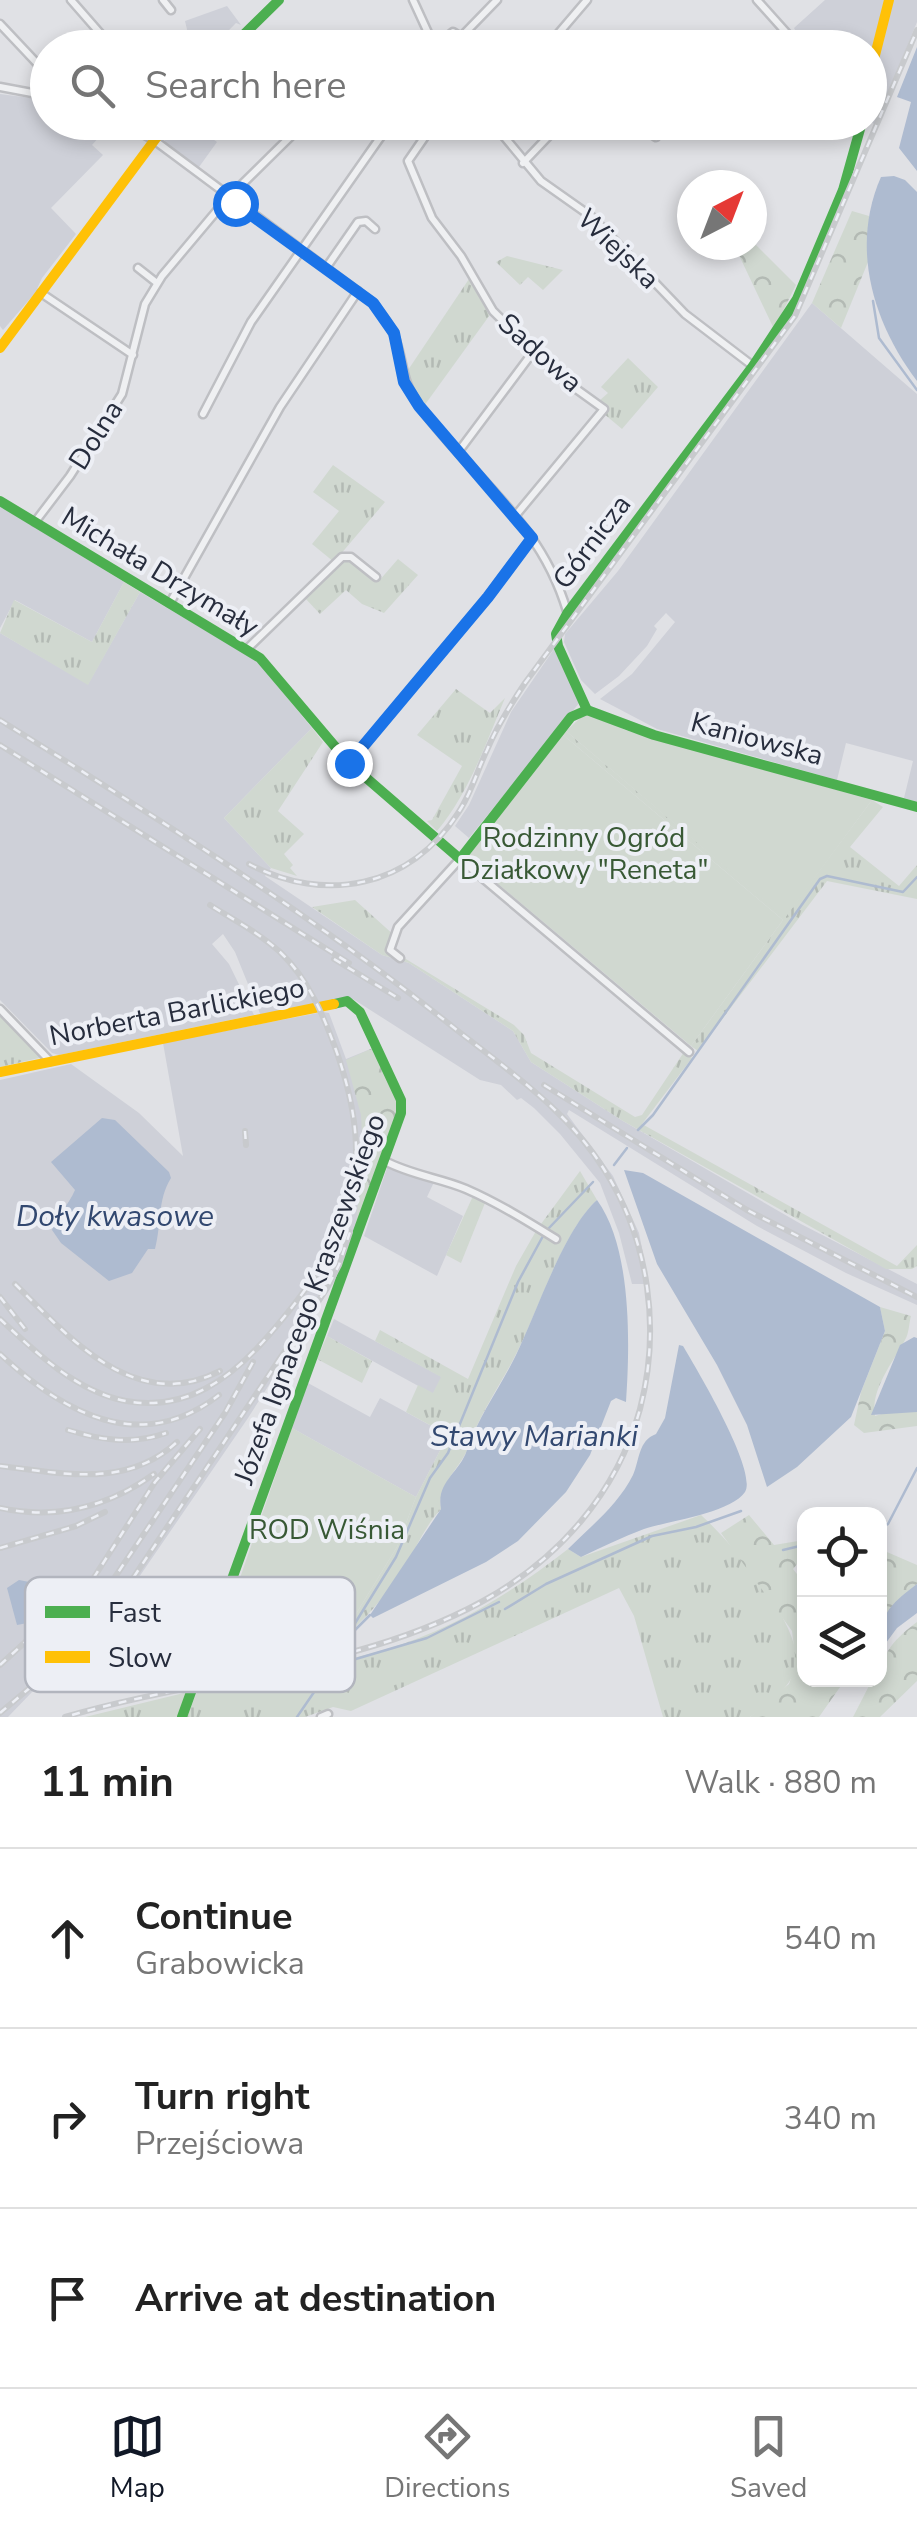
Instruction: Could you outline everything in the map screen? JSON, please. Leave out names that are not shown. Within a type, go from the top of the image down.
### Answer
[{"type":"street","points":[[72,0],[98,30]]},
{"type":"street","points":[[162,0],[171,10]]},
{"type":"street","points":[[248,30],[279,0]]},
{"type":"street","points":[[412,0],[427,30]]},
{"type":"street","points":[[469,30],[497,0]]},
{"type":"street","points":[[561,30],[587,0]]},
{"type":"street","points":[[756,0],[784,30]]},
{"type":"street","points":[[881,30],[889,0]]},
{"type":"street","points":[[0,24],[30,56]]},
{"type":"street","points":[[0,88],[30,93]]},
{"type":"street","points":[[3,339],[154,140],[373,303],[394,333],[404,382],[419,406],[532,538],[553,569],[568,612]]},
{"type":"street","name":"Dolna","points":[[35,522],[70,476],[122,394],[145,304],[157,283],[183,248],[287,140]]},
{"type":"street","points":[[203,414],[251,322],[378,140]]},
{"type":"street","name":"Sadowa","points":[[422,140],[409,166],[440,231],[461,256],[493,310],[532,352],[604,410],[516,516]]},
{"type":"street","name":"Wiejska","points":[[506,140],[541,181],[592,217],[685,314],[752,366]]},
{"type":"street","points":[[523,162],[544,140]]},
{"type":"street","name":"Górnicza","points":[[586,710],[556,634],[568,612],[798,299],[843,190],[857,140]]},
{"type":"street","points":[[326,268],[358,222],[366,222],[375,229]]},
{"type":"street","points":[[138,268],[157,283]]},
{"type":"street","points":[[170,602],[280,408],[358,290]]},
{"type":"street","points":[[41,293],[132,354]]},
{"type":"street","points":[[459,452],[532,352]]},
{"type":"street","name":"Michała Drzymały","points":[[0,501],[247,649],[270,668],[349,763],[689,1052]]},
{"type":"street","points":[[349,763],[488,597],[532,538]]},
{"type":"street","points":[[247,649],[342,557],[351,557],[376,577]]},
{"type":"street","points":[[400,958],[390,950],[398,927],[460,859],[571,717],[586,710]]},
{"type":"street","name":"Kaniowska","points":[[586,710],[654,735],[917,807]]},
{"type":"street","name":"Norberta Barlickiego","points":[[0,1072],[345,1002],[352,1003],[360,1012]]},
{"type":"street","points":[[0,1010],[50,1061]]},
{"type":"street","name":"Józefa Ignacego Kraszewskiego","points":[[233,1577],[401,1113],[401,1100],[360,1012]]},
{"type":"street","points":[[386,1160],[402,1170],[465,1189],[556,1239]]},
{"type":"street","name":"Józefa Ignacego Kraszewskiego","points":[[182,1717],[191,1692]]},
{"type":"shaded area","points":[[825,0],[917,0],[917,22],[887,96],[887,30],[794,28]]},
{"type":"shaded area","points":[[227,6],[241,25],[236,23],[229,30],[187,30],[185,21]]},
{"type":"shaded area","points":[[0,94],[30,98],[30,140],[96,140],[92,145],[103,155],[51,208],[76,234],[35,293],[3,330]]},
{"type":"shaded area","points":[[164,140],[217,142],[199,167]]},
{"type":"shaded area","points":[[812,303],[917,394],[917,802],[904,798],[913,761],[846,743],[837,780],[657,729],[600,699],[632,674],[675,622],[666,613],[654,626],[657,629],[647,646],[619,676],[595,694],[581,680],[564,642],[565,634],[618,571]]},
{"type":"shaded area","points":[[0,506],[124,582],[92,642],[15,600],[0,628]]},
{"type":"shaded area","points":[[140,592],[257,661],[312,728],[224,818],[271,868],[265,876],[382,955],[409,963],[513,1031],[531,1062],[623,1121],[801,1224],[917,1284],[917,1305],[757,1226],[569,1110],[567,1114],[613,1176],[639,1233],[649,1284],[632,1284],[619,1233],[600,1183],[534,1108],[521,1098],[517,1100],[501,1085],[480,1080],[353,999],[261,1016],[235,952],[223,934],[212,944],[229,964],[254,1015],[59,1055],[52,1053],[0,1000],[0,633],[88,684]]},
{"type":"shaded area","points":[[554,649],[580,702],[469,838],[455,826],[469,805],[511,712]]},
{"type":"shaded area","points":[[329,1013],[346,1059],[373,1048],[396,1112],[340,1273],[248,1418],[139,1577],[25,1577],[25,1692],[32,1692],[8,1717],[0,1717],[0,1080],[71,1064],[139,1113],[183,1156],[163,1043]]},
{"type":"shaded area","points":[[388,1165],[434,1182],[427,1197],[463,1216],[437,1276],[364,1236]]},
{"type":"shaded area","points":[[334,1319],[442,1377],[433,1394],[327,1336]]},
{"type":"shaded area","points":[[308,1383],[370,1417],[380,1398],[448,1435],[416,1497],[292,1428]]},
{"type":"green space","points":[[852,211],[869,216],[868,262],[841,328],[812,303]]},
{"type":"green space","points":[[507,256],[563,270],[543,290],[528,277],[520,285],[496,262]]},
{"type":"green space","points":[[767,256],[796,285],[774,329],[741,260],[767,260]]},
{"type":"green space","points":[[471,276],[492,312],[424,406],[406,373]]},
{"type":"green space","points":[[628,358],[658,387],[622,429],[603,413],[608,408],[599,401],[608,393],[601,387]]},
{"type":"green space","points":[[333,465],[385,502],[334,562],[312,544],[339,511],[313,492]]},
{"type":"green space","points":[[343,559],[351,559],[378,582],[398,559],[418,575],[384,613],[362,604],[346,590],[320,614],[304,597]]},
{"type":"green space","points":[[124,582],[140,592],[88,685],[0,633],[14,600],[92,642]]},
{"type":"green space","points":[[456,689],[490,713],[505,698],[468,784],[437,831],[427,821],[432,820],[462,766],[417,735]]},
{"type":"green space","points":[[588,711],[625,730],[872,800],[785,918],[566,731]]},
{"type":"green space","points":[[312,728],[323,742],[278,811],[304,834],[284,854],[297,876],[271,868],[224,818]]},
{"type":"green space","points":[[566,731],[785,917],[872,800],[883,807],[850,847],[899,886],[917,865],[917,899],[827,881],[698,1051],[691,1046],[783,920],[562,734]]},
{"type":"green space","name":"Rodzinny Ogród Działkowy \"Reneta\"","points":[[562,734],[783,920],[691,1046],[466,857]]},
{"type":"green space","points":[[355,900],[395,936],[393,949],[401,956],[514,1025],[524,1035],[531,1053],[635,1117],[642,1115],[684,1052],[692,1058],[642,1124],[897,1266],[917,1245],[917,1266],[886,1269],[623,1121],[531,1062],[513,1031],[409,963],[382,955],[312,907]]},
{"type":"green space","points":[[0,1015],[40,1056],[39,1058],[0,1067]]},
{"type":"green space","points":[[373,1048],[397,1099],[396,1112],[355,1232],[363,1153],[361,1115],[346,1060]]},
{"type":"green space","points":[[580,1171],[597,1200],[561,1253],[514,1358],[442,1492],[441,1509],[389,1589],[355,1626],[355,1616],[397,1547],[416,1497],[448,1435],[406,1412],[418,1385],[433,1393],[441,1377],[375,1341],[380,1330],[468,1379],[516,1266],[536,1231],[554,1243],[561,1238],[541,1224]]},
{"type":"green space","points":[[473,1196],[485,1203],[461,1263],[446,1255]]},
{"type":"green space","points":[[880,1307],[911,1316],[906,1338],[879,1386],[875,1416],[917,1412],[917,1426],[864,1433],[854,1425],[861,1392],[885,1331]]},
{"type":"green space","points":[[327,1336],[372,1361],[362,1383],[317,1359]]},
{"type":"green space","name":"ROD Wiśnia","points":[[292,1428],[416,1497],[397,1547],[355,1616],[355,1577],[240,1577]]},
{"type":"green space","points":[[701,1515],[762,1585],[788,1628],[796,1665],[790,1681],[750,1717],[663,1717],[634,1616],[619,1588],[351,1711],[333,1707],[305,1717],[187,1717],[197,1692],[355,1692],[355,1657],[412,1641],[482,1608],[568,1549],[581,1557]]},
{"type":"green space","points":[[749,1515],[774,1545],[797,1541],[797,1564],[793,1569],[797,1574],[797,1687],[840,1687],[819,1717],[750,1717],[789,1684],[796,1663],[792,1631],[721,1533]]},
{"type":"green space","points":[[887,1552],[917,1565],[917,1584],[887,1613]]},
{"type":"green space","points":[[917,1622],[917,1681],[880,1717],[853,1717],[868,1687],[887,1687],[887,1654]]},
{"type":"green space","points":[[188,1692],[178,1717],[85,1717]]},
{"type":"water","points":[[917,47],[917,171],[899,148],[911,102],[897,97]]},
{"type":"water","points":[[894,176],[917,192],[917,381],[888,334],[871,284],[867,257],[872,203],[881,177]]},
{"type":"water","name":"Doły kwasowe","points":[[102,1118],[115,1120],[171,1178],[162,1203],[155,1249],[148,1249],[132,1273],[109,1281],[61,1243],[52,1230],[75,1190],[51,1162]]},
{"type":"water","points":[[624,1170],[643,1173],[880,1307],[885,1331],[851,1417],[797,1467],[767,1487],[747,1425],[717,1365],[657,1264]]},
{"type":"water","name":"Stawy Marianki","points":[[597,1200],[617,1244],[623,1270],[628,1325],[626,1402],[616,1398],[611,1401],[590,1455],[566,1492],[518,1541],[486,1562],[373,1618],[370,1615],[441,1509],[445,1484],[463,1458],[516,1355],[562,1251]]},
{"type":"water","points":[[914,1337],[917,1412],[871,1415],[900,1345]]},
{"type":"water","name":"Stawy Marianki","points":[[679,1345],[700,1375],[735,1442],[747,1481],[745,1492],[727,1506],[644,1529],[581,1557],[568,1549],[620,1496],[633,1475],[643,1446],[665,1418]]},
{"type":"water","points":[[19,1580],[25,1581],[25,1623],[17,1625],[7,1588]]},
{"type":"water","points":[[917,1584],[917,1613],[887,1642],[887,1612]]},
{"type":"waterway","points":[[873,301],[879,338],[917,390]]},
{"type":"waterway","points":[[638,1130],[653,1115],[820,879],[827,876],[903,892],[917,877]]},
{"type":"waterway","points":[[614,1165],[627,1148]]},
{"type":"waterway","points":[[549,1228],[593,1182]]},
{"type":"waterway","points":[[355,1623],[396,1557],[430,1478],[448,1453],[518,1282],[543,1236]]},
{"type":"waterway","points":[[887,1524],[917,1468]]},
{"type":"waterway","points":[[505,1609],[546,1584],[652,1536],[696,1527],[741,1511]]},
{"type":"waterway","points":[[783,1550],[797,1547]]},
{"type":"waterway","points":[[355,1659],[427,1638],[499,1602]]},
{"type":"waterway","points":[[355,1630],[370,1615]]},
{"type":"waterway","points":[[297,1717],[314,1692]]},
{"type":"railway","points":[[887,100],[917,30]]},
{"type":"railway","points":[[249,864],[307,883],[364,882],[391,873],[438,838],[463,806],[495,732],[525,683],[795,316],[870,140]]},
{"type":"railway","points":[[0,720],[291,907],[499,1062],[557,1112],[591,1150],[632,1226],[647,1286],[650,1348],[640,1409],[630,1440],[600,1496],[560,1544],[511,1584],[435,1624],[355,1651]]},
{"type":"railway","points":[[0,745],[349,963]]},
{"type":"railway","points":[[0,1319],[58,1369],[91,1389],[126,1401],[168,1401],[206,1388],[255,1351],[320,1268],[338,1235],[355,1169],[355,1133],[349,1093],[331,1037],[314,998],[290,962],[264,939],[210,905]]},
{"type":"railway","points":[[334,959],[398,998]]},
{"type":"railway","points":[[544,1085],[747,1210],[917,1297]]},
{"type":"railway","points":[[245,1131],[246,1145]]},
{"type":"railway","points":[[134,1577],[327,1288],[350,1232]]},
{"type":"railway","points":[[15,1284],[81,1346],[132,1377],[160,1383],[189,1382],[220,1371]]},
{"type":"railway","points":[[0,1297],[25,1329]]},
{"type":"railway","points":[[0,1354],[50,1394],[104,1420],[161,1423],[190,1413],[219,1395]]},
{"type":"railway","points":[[115,1577],[225,1413],[253,1362]]},
{"type":"railway","points":[[94,1577],[155,1482],[200,1429]]},
{"type":"railway","points":[[68,1430],[117,1440],[166,1433]]},
{"type":"railway","points":[[0,1466],[70,1474],[115,1472],[137,1467],[177,1442]]},
{"type":"railway","points":[[0,1508],[41,1512],[81,1508],[118,1495],[154,1474]]},
{"type":"railway","points":[[0,1548],[76,1526],[105,1512]]},
{"type":"railway","points":[[0,1665],[25,1642]]},
{"type":"railway","points":[[0,1713],[25,1692]]},
{"type":"railway","points":[[65,1717],[171,1692]]},
{"type":"traffic: fast","points":[[248,30],[279,0]]},
{"type":"traffic: fast","points":[[587,710],[556,634],[568,612],[753,366],[797,299],[843,190],[857,140]]},
{"type":"traffic: fast","points":[[0,501],[260,658],[349,763],[460,859],[571,717],[587,710]]},
{"type":"traffic: fast","points":[[587,710],[654,735],[917,807]]},
{"type":"traffic: fast","points":[[233,1577],[401,1113],[401,1100],[360,1012],[347,1001],[334,1004]]},
{"type":"traffic: fast","points":[[182,1717],[191,1692]]},
{"type":"traffic: slow","points":[[881,30],[889,0]]},
{"type":"traffic: slow","points":[[0,348],[155,140]]},
{"type":"traffic: slow","points":[[0,1072],[334,1004]]},
{"type":"route","points":[[235,203],[373,303],[394,333],[404,382],[419,406],[532,538],[488,597],[349,763]]}]
